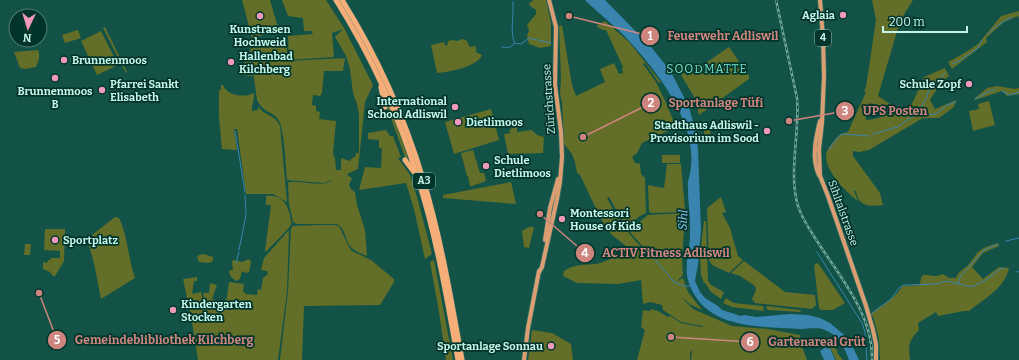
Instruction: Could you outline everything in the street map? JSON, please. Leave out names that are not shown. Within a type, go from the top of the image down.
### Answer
[{"type":"highway","name":"A3","points":[[336,0],[358,37],[376,73],[403,135],[418,180],[439,261],[458,360]]},
{"type":"highway","name":"A3","points":[[342,0],[368,44],[387,83],[414,149],[424,180],[438,235],[462,360]]},
{"type":"highway","points":[[376,73],[385,106]]},
{"type":"highway","points":[[405,160],[418,180]]},
{"type":"main road","name":"Zürichstrasse","points":[[524,360],[539,266],[554,204],[562,157],[561,132],[555,85],[556,33],[554,16],[549,0]]},
{"type":"main road","name":"Sihltalstrasse","points":[[820,0],[824,68],[822,115],[816,135],[815,146],[817,170],[828,196],[867,310],[876,344],[876,360]]},
{"type":"green space","name":"Kunstrasen Hochweid","points":[[242,0],[270,0],[279,31],[252,38]]},
{"type":"green space","points":[[282,0],[326,0],[344,28],[373,85],[365,102],[358,169],[347,174],[352,178],[349,185],[355,192],[357,205],[365,230],[367,256],[356,251],[350,246],[342,228],[337,224],[297,224],[293,222],[289,204],[288,183],[324,183],[287,180],[281,125],[277,118],[263,108],[257,100],[250,49],[282,38],[286,46],[288,61],[345,58],[343,71],[324,71],[322,93],[320,96],[313,95],[312,105],[316,106],[316,111],[320,112],[319,119],[336,121],[333,153],[336,170],[341,170],[341,158],[350,161],[355,157],[356,153],[359,153],[359,115],[346,56],[335,37],[343,29],[332,33],[334,57],[289,60],[288,36],[313,34],[311,31],[304,31],[303,18],[288,16]]},
{"type":"green space","points":[[532,0],[546,0],[551,23],[551,46],[540,48],[529,44],[527,36],[529,30],[527,25],[536,14],[536,10],[529,5],[530,2],[533,2]]},
{"type":"green space","points":[[872,0],[913,0],[900,21],[878,96],[890,104],[886,109],[870,103],[866,111],[866,120],[881,117],[888,113],[893,106],[896,110],[909,106],[913,102],[924,77],[945,68],[949,76],[941,82],[930,100],[935,109],[956,100],[954,107],[939,118],[923,118],[869,150],[859,152],[853,151],[853,156],[880,193],[883,205],[875,206],[863,204],[858,198],[855,190],[854,191],[858,201],[843,187],[829,169],[826,156],[828,149],[836,138],[845,132],[848,132],[866,92],[864,91],[866,87],[876,20]]},
{"type":"green space","points":[[1019,11],[1019,19],[1018,16],[1004,22],[986,38],[987,42],[952,69],[948,62],[978,44],[1001,16]]},
{"type":"green space","points":[[605,21],[629,42],[661,82],[659,83],[645,63],[643,64],[656,82],[676,127],[642,143],[637,153],[632,157],[635,163],[640,164],[641,174],[645,178],[646,213],[626,227],[609,197],[607,198],[614,211],[626,229],[641,247],[643,247],[630,232],[630,230],[648,215],[684,213],[685,219],[682,257],[683,275],[676,282],[683,278],[688,292],[702,310],[691,305],[681,297],[693,309],[732,326],[768,329],[800,335],[801,344],[807,360],[691,360],[692,349],[690,353],[690,360],[637,360],[645,330],[641,327],[643,310],[650,311],[651,309],[668,317],[670,316],[681,323],[703,326],[681,322],[663,310],[662,305],[650,302],[643,304],[641,280],[618,284],[577,283],[563,276],[564,271],[572,267],[604,262],[625,250],[626,246],[612,235],[601,219],[580,175],[577,173],[572,154],[564,144],[562,102],[560,94],[561,79],[559,26],[562,25],[572,85],[576,96],[605,82],[600,69],[614,63],[619,74],[623,73],[623,67],[606,30],[596,26]]},
{"type":"green space","points":[[105,27],[127,72],[126,73],[103,28]]},
{"type":"green space","points":[[78,30],[81,38],[65,43],[62,35]]},
{"type":"green space","points":[[101,31],[118,65],[97,75],[81,41]]},
{"type":"green space","points":[[466,40],[470,47],[476,46],[476,52],[482,55],[479,59],[469,66],[437,73],[431,45],[444,42],[447,46],[448,41]]},
{"type":"green space","points":[[729,47],[740,63],[735,66],[737,68],[741,65],[749,76],[749,79],[699,115],[696,100],[681,75],[685,72],[687,76]]},
{"type":"green space","points":[[38,50],[39,57],[36,67],[25,69],[20,68],[14,52]]},
{"type":"green space","points":[[245,59],[251,60],[253,76],[242,75]]},
{"type":"green space","points":[[221,85],[223,85],[228,92],[232,94],[241,96],[254,93],[252,111],[258,110],[258,106],[263,112],[278,122],[280,126],[287,202],[273,194],[246,194],[237,129],[234,129],[237,150],[222,149],[219,117],[219,90],[221,90]]},
{"type":"green space","points":[[997,86],[1015,89],[1019,88],[1019,94],[1007,96],[1002,91],[975,100],[975,98],[987,88]]},
{"type":"green space","points":[[385,99],[391,111],[410,163],[406,160]]},
{"type":"green space","points":[[989,101],[995,125],[973,131],[969,111],[979,109],[978,104]]},
{"type":"green space","points":[[491,109],[499,140],[454,154],[445,122]]},
{"type":"green space","points":[[704,120],[711,130],[709,141],[705,141]]},
{"type":"green space","points":[[517,125],[517,132],[532,130],[537,135],[544,137],[543,153],[508,154],[504,134],[511,133],[509,131]]},
{"type":"green space","points":[[386,130],[390,136],[393,136],[401,157],[398,158],[410,175],[417,197],[432,254],[425,259],[414,209],[406,183],[359,190],[365,167],[381,168],[382,148],[379,148],[379,140],[368,139],[368,133]]},
{"type":"green space","points":[[473,150],[480,173],[484,173],[486,181],[470,186],[469,176],[467,176],[461,153]]},
{"type":"green space","points":[[662,155],[680,155],[680,163],[662,163]]},
{"type":"green space","points":[[667,164],[681,164],[685,210],[683,212],[651,213],[649,211],[648,185],[664,188]]},
{"type":"green space","points":[[511,182],[516,204],[443,198],[443,195]]},
{"type":"green space","points":[[266,196],[275,196],[285,203],[289,210],[291,225],[267,251],[265,251],[271,205],[266,205]]},
{"type":"green space","points":[[721,197],[726,212],[722,213],[730,228],[738,256],[743,260],[729,273],[712,265],[709,260],[707,208]]},
{"type":"green space","points":[[115,217],[119,218],[122,225],[135,278],[101,299],[94,263],[87,239]]},
{"type":"green space","points":[[704,221],[706,221],[708,281],[711,285],[724,292],[721,299],[711,292],[704,283],[701,275],[700,255]]},
{"type":"green space","points":[[293,226],[339,226],[352,251],[371,260],[394,279],[394,282],[380,305],[304,306],[302,360],[280,360],[288,291],[291,228]]},
{"type":"green space","points":[[529,227],[534,227],[529,248],[524,247],[522,231]]},
{"type":"green space","name":"Sportplatz","points":[[45,229],[65,229],[64,261],[55,276],[43,269],[43,262],[47,263],[51,258],[60,258],[60,251],[44,250]]},
{"type":"green space","points":[[288,231],[287,291],[278,360],[198,360],[183,279],[197,277],[197,281],[194,281],[192,294],[201,292],[205,309],[203,293],[209,293],[210,283],[217,285],[212,299],[225,303],[229,282],[244,284],[243,291],[246,294],[257,295],[258,289],[261,290],[263,278],[268,274],[267,271],[261,270],[264,258]]},
{"type":"green space","points":[[998,243],[999,246],[983,253],[972,267],[983,279],[999,267],[1009,268],[1007,275],[999,287],[969,311],[938,316],[936,312],[918,323],[919,330],[910,343],[910,360],[880,360],[879,339],[873,316],[869,316],[872,313],[895,295],[903,286],[920,285],[923,275],[937,276],[943,274],[949,278],[956,278],[980,250]]},
{"type":"green space","points":[[25,244],[31,244],[30,255],[24,255]]},
{"type":"green space","points":[[204,254],[213,257],[213,261],[209,263],[199,262],[197,257]]},
{"type":"green space","points":[[249,259],[251,262],[249,272],[246,273],[242,271],[240,279],[236,281],[231,277],[229,272],[230,270],[233,270],[232,261],[242,262]]},
{"type":"green space","points":[[434,260],[453,360],[446,360],[430,262]]},
{"type":"green space","points":[[744,261],[785,292],[815,295],[816,305],[812,309],[755,303],[752,299],[756,290],[755,286],[740,276],[731,273]]},
{"type":"green space","points":[[818,263],[845,303],[833,310],[821,310],[819,308],[814,265]]},
{"type":"green space","points":[[726,298],[734,303],[763,306],[764,311],[732,307],[723,303]]},
{"type":"green space","points":[[767,306],[801,311],[768,310],[766,308]]},
{"type":"green space","name":"Sportanlage Sonnau","points":[[532,330],[552,333],[571,344],[573,360],[528,360]]},
{"type":"green space","points":[[827,341],[837,350],[837,353],[843,360],[836,360]]},
{"type":"water","points":[[585,0],[605,0],[652,48],[671,72],[689,107],[695,129],[698,149],[701,230],[695,281],[700,292],[705,298],[722,310],[741,316],[757,317],[790,314],[808,315],[820,318],[830,323],[849,339],[859,360],[849,360],[840,342],[834,335],[825,330],[816,328],[801,329],[767,327],[734,322],[719,317],[706,308],[695,296],[687,275],[690,240],[688,181],[691,162],[690,143],[685,124],[666,87],[654,71],[624,36]]},
{"type":"water","points":[[826,347],[827,349],[830,348],[835,360],[824,360],[820,351]]},
{"type":"waterway","points":[[513,2],[512,33],[514,42]]},
{"type":"waterway","points":[[988,34],[998,25],[1012,17]]},
{"type":"waterway","points":[[502,47],[506,48],[512,46],[514,43],[521,44],[529,38],[551,43]]},
{"type":"waterway","points":[[952,64],[978,48],[982,40]]},
{"type":"waterway","points":[[919,111],[927,97],[929,88],[945,73]]},
{"type":"waterway","points":[[975,99],[992,90],[995,90]]},
{"type":"waterway","points":[[1002,91],[1010,95],[1019,92]]},
{"type":"waterway","points":[[873,134],[897,127],[919,112],[928,115],[936,114],[947,105],[956,102]]},
{"type":"waterway","points":[[235,131],[245,192]]},
{"type":"waterway","points":[[829,149],[842,134],[869,136]]},
{"type":"waterway","points":[[239,250],[246,215],[245,195]]},
{"type":"waterway","points":[[1006,241],[1019,238]]},
{"type":"waterway","points":[[958,283],[960,277],[984,250],[998,244]]},
{"type":"waterway","points":[[648,251],[674,282],[683,286],[690,286]]},
{"type":"waterway","points":[[236,263],[239,252]]},
{"type":"waterway","points":[[817,252],[862,323],[865,332],[867,360]]},
{"type":"waterway","points":[[872,313],[891,299],[899,288],[904,285],[936,284],[946,281],[972,287],[1004,268]]},
{"type":"railway","points":[[776,0],[797,98],[794,180],[798,206],[806,224],[845,283],[862,313],[871,344],[872,360]]},
{"type":"place","name":"Aglaia","points":[[843,15]]},
{"type":"place","name":"Kunstrasen Hochweid","points":[[260,16]]},
{"type":"place","name":"Feuerwehr Adliswil","points":[[569,16]]},
{"type":"place","name":"Brunnenmoos","points":[[64,60]]},
{"type":"place","name":"Hallenbad Kilchberg","points":[[231,62]]},
{"type":"place","name":"Brunnenmoos B","points":[[55,78]]},
{"type":"place","name":"Schule Zopf","points":[[969,84]]},
{"type":"place","name":"Pfarrei Sankt Elisabeth","points":[[102,90]]},
{"type":"place","name":"International School Adliswil","points":[[455,107]]},
{"type":"place","name":"UPS Posten","points":[[789,121]]},
{"type":"place","name":"Dietlimoos","points":[[458,122]]},
{"type":"place","name":"Stadthaus Adliswil - Provisorium im Sood","points":[[767,131]]},
{"type":"place","name":"Sportanlage Tüfi","points":[[583,137]]},
{"type":"place","name":"Schule Dietlimoos","points":[[486,166]]},
{"type":"place","name":"ACTIV Fitness Adliswil","points":[[540,214]]},
{"type":"place","name":"Montessori House of Kids","points":[[562,219]]},
{"type":"place","name":"Sportplatz","points":[[55,240]]},
{"type":"place","name":"Gemeindeblibliothek Kilchberg","points":[[39,293]]},
{"type":"place","name":"Kindergarten Stocken","points":[[173,310]]},
{"type":"place","name":"Gartenareal Grüt","points":[[671,337]]},
{"type":"place","name":"Sportanlage Sonnau","points":[[551,346]]},
{"type":"district","name":"SOODMATTE","points":[[707,69]]},
{"type":"water label","name":"Sihl","points":[[683,220]]}]
